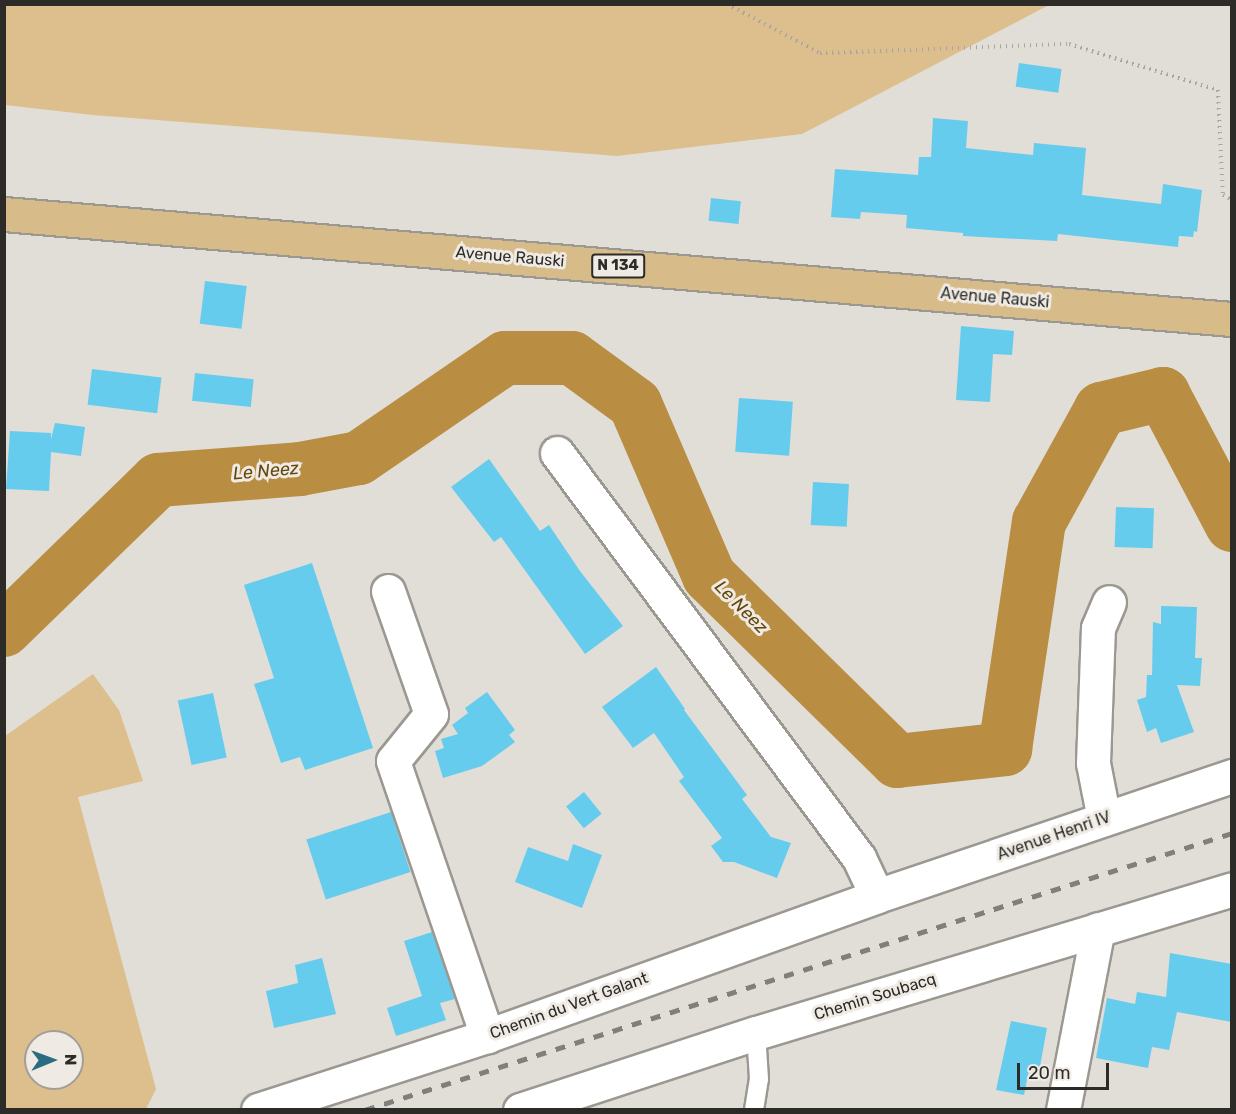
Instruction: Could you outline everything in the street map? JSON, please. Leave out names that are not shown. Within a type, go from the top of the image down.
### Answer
[{"type":"main road","name":"Avenue Rauski","points":[[4,214],[1232,319]]},
{"type":"street","points":[[557,453],[859,858],[877,896]]},
{"type":"street","points":[[388,591],[431,714],[393,761],[487,1036]]},
{"type":"street","points":[[1104,819],[1093,764],[1098,628],[1109,602]]},
{"type":"street","name":"Avenue Henri IV","points":[[877,896],[1232,776]]},
{"type":"street","name":"Chemin Soubacq","points":[[520,1110],[756,1033],[1232,889]]},
{"type":"street","name":"Chemin du Vert Galant","points":[[258,1110],[487,1036],[877,896]]},
{"type":"street","points":[[1063,1110],[1098,929]]},
{"type":"lane","points":[[754,1110],[759,1079],[756,1033]]},
{"type":"path","points":[[727,4],[820,53],[1069,45],[1218,90],[1223,195],[1232,200]]},
{"type":"shaded area","points":[[5,4],[1049,5],[802,134],[617,156],[93,115],[5,105]]},
{"type":"shaded area","points":[[93,674],[119,710],[143,781],[78,797],[156,1089],[146,1109],[5,1109],[5,736]]},
{"type":"building","points":[[1019,63],[1062,69],[1058,93],[1016,87]]},
{"type":"building","points":[[933,118],[968,121],[966,148],[1033,155],[1034,143],[1086,148],[1082,195],[1161,204],[1163,184],[1202,190],[1197,232],[1194,231],[1193,237],[1179,236],[1178,247],[1058,234],[1057,241],[963,236],[963,233],[906,228],[907,215],[861,212],[860,219],[831,217],[835,169],[918,175],[919,157],[931,157]]},
{"type":"building","points":[[711,198],[741,201],[738,224],[709,221]]},
{"type":"building","points":[[205,281],[247,286],[241,329],[200,324]]},
{"type":"building","points":[[961,326],[1014,331],[1012,355],[993,354],[990,402],[956,400]]},
{"type":"building","points":[[92,369],[161,378],[157,413],[88,405]]},
{"type":"building","points":[[195,373],[254,379],[251,407],[192,401]]},
{"type":"building","points":[[739,398],[793,402],[789,456],[735,452]]},
{"type":"building","points":[[55,423],[85,427],[81,456],[51,452],[49,491],[6,489],[10,431],[51,433],[51,439]]},
{"type":"building","points":[[489,459],[540,531],[549,525],[580,571],[623,626],[585,654],[501,537],[494,542],[451,487]]},
{"type":"building","points":[[813,482],[849,484],[847,527],[811,525]]},
{"type":"building","points":[[1116,507],[1154,508],[1153,548],[1115,547]]},
{"type":"building","points":[[312,563],[373,748],[305,770],[300,757],[281,763],[254,684],[274,678],[244,585]]},
{"type":"building","points":[[1161,606],[1197,607],[1195,658],[1202,658],[1200,686],[1177,685],[1194,732],[1161,743],[1156,728],[1147,732],[1137,700],[1146,697],[1147,675],[1152,675],[1153,622],[1161,624]]},
{"type":"building","points":[[656,667],[684,710],[747,795],[742,799],[771,837],[791,843],[777,878],[734,862],[723,862],[711,846],[722,838],[679,781],[684,777],[654,733],[633,748],[602,707]]},
{"type":"building","points":[[487,692],[515,730],[509,735],[515,742],[482,766],[443,778],[435,751],[444,748],[441,739],[458,734],[452,725],[468,713],[465,708]]},
{"type":"building","points":[[213,693],[227,758],[192,765],[178,700]]},
{"type":"building","points":[[584,792],[602,814],[584,828],[566,806]]},
{"type":"building","points":[[391,812],[410,872],[326,899],[306,840]]},
{"type":"building","points":[[573,844],[602,855],[582,908],[515,882],[528,847],[568,861]]},
{"type":"building","points":[[432,932],[455,999],[440,1003],[446,1020],[396,1036],[387,1008],[422,996],[404,941]]},
{"type":"building","points":[[1170,953],[1232,964],[1232,1022],[1177,1012],[1169,1050],[1152,1047],[1148,1068],[1096,1058],[1107,998],[1135,1004],[1137,992],[1166,997]]},
{"type":"building","points":[[322,958],[336,1014],[274,1028],[266,991],[298,983],[295,965]]},
{"type":"building","points":[[1011,1021],[1047,1028],[1039,1072],[1029,1070],[1024,1095],[996,1090]]},
{"type":"waterway","name":"Le Neez","points":[[4,630],[158,480],[300,469],[359,458],[505,358],[572,358],[635,404],[709,576],[897,761],[1005,749],[1039,522],[1101,409],[1163,394],[1232,525]]},
{"type":"railway","points":[[365,1110],[1232,833]]}]
